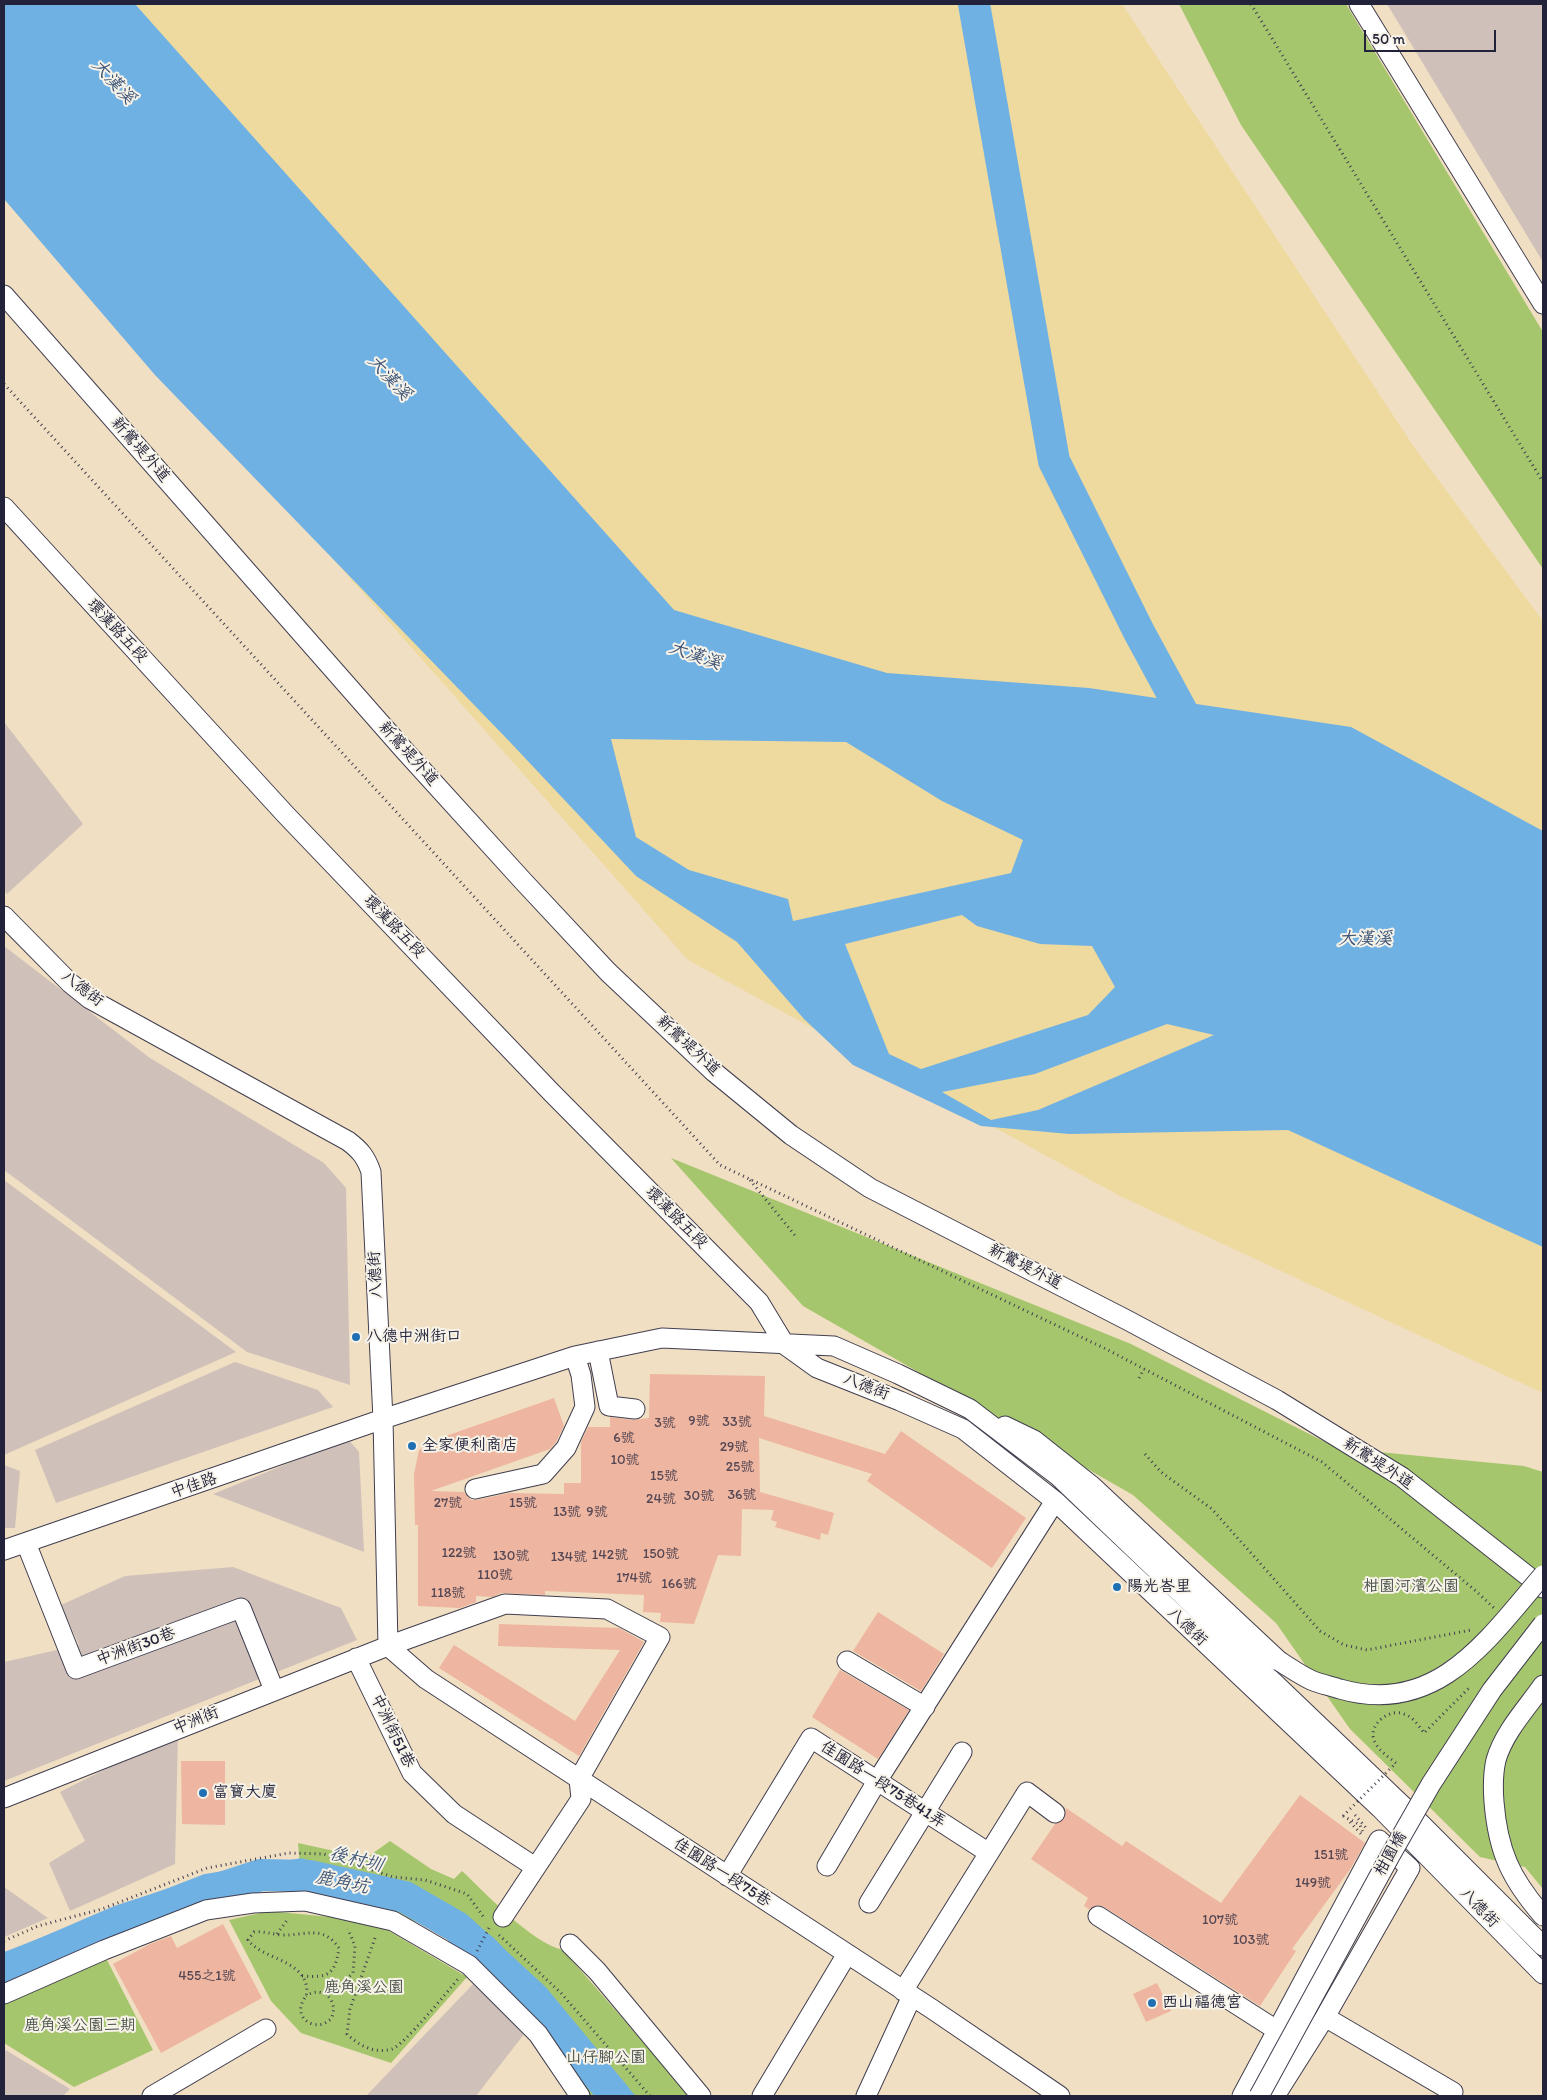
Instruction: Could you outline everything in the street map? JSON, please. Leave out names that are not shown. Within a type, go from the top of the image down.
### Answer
[{"type":"street","points":[[1359,4],[1543,304]]},
{"type":"street","name":"新鶯堤外道","points":[[4,296],[404,750],[523,881],[608,972],[714,1072],[791,1135],[870,1188],[1127,1320],[1294,1410],[1402,1477],[1543,1588]]},
{"type":"street","name":"環漢路五段","points":[[4,507],[286,815],[551,1092],[759,1302],[785,1345]]},
{"type":"street","name":"八德街","points":[[4,916],[70,983],[90,999],[348,1141],[360,1150],[367,1160],[371,1172],[383,1419],[575,1356],[662,1338],[834,1346],[898,1374],[970,1409],[1058,1476],[1401,1804],[1543,1946]]},
{"type":"street","name":"八德街","points":[[785,1345],[817,1368],[900,1401],[963,1430],[1055,1501],[1380,1808],[1543,1974]]},
{"type":"street","points":[[598,1350],[609,1406],[635,1410]]},
{"type":"street","points":[[475,1489],[544,1474],[566,1448],[585,1407],[581,1375],[575,1356]]},
{"type":"street","points":[[970,1409],[1034,1440],[1092,1486],[1279,1661],[1312,1680],[1354,1693],[1380,1695],[1407,1692],[1434,1683],[1481,1647],[1543,1575]]},
{"type":"street","points":[[383,1419],[388,1646]]},
{"type":"street","name":"中佳路","points":[[4,1550],[383,1419]]},
{"type":"street","points":[[827,1866],[877,1781],[1055,1501]]},
{"type":"street","name":"中洲街30巷","points":[[26,1543],[76,1669],[241,1608],[274,1690]]},
{"type":"street","name":"中洲街","points":[[4,1798],[356,1658],[504,1604],[607,1609],[660,1637],[579,1779]]},
{"type":"street","name":"柑園橋","points":[[1259,2096],[1431,1784],[1492,1690],[1543,1624]]},
{"type":"street","name":"佳園路一段75巷","points":[[388,1646],[426,1679],[908,1993],[1060,2096]]},
{"type":"street","name":"中洲街51巷","points":[[356,1658],[412,1773],[454,1814],[535,1867]]},
{"type":"street","points":[[847,1661],[925,1707]]},
{"type":"street","points":[[1543,1685],[1506,1739],[1496,1760],[1493,1788],[1496,1830],[1510,1870],[1522,1892],[1543,1916]]},
{"type":"street","name":"佳園路一段75巷41弄","points":[[727,1876],[811,1738],[989,1853]]},
{"type":"street","points":[[869,1903],[962,1752]]},
{"type":"street","points":[[496,1922],[581,1799],[579,1779]]},
{"type":"street","points":[[866,2096],[908,1993],[989,1853],[1027,1792],[1055,1813]]},
{"type":"street","points":[[1242,2096],[1380,1840],[1410,1868],[1325,2017],[1275,2096]]},
{"type":"street","points":[[4,1994],[104,1950],[206,1910],[253,1903],[305,1900],[393,1921],[469,1965],[538,2034],[580,2096]]},
{"type":"street","points":[[1098,1916],[1278,2031]]},
{"type":"street","points":[[570,1944],[597,1971],[700,2096]]},
{"type":"street","points":[[762,2096],[847,1954]]},
{"type":"street","points":[[1325,2017],[1453,2092],[1451,2096]]},
{"type":"street","points":[[152,2096],[266,2029]]},
{"type":"path","points":[[1251,4],[1543,482]]},
{"type":"path","points":[[748,1178],[796,1238]]},
{"type":"path","points":[[1139,1378],[1144,1369]]},
{"type":"path","points":[[1146,1454],[1161,1472],[1212,1509],[1320,1631],[1344,1645],[1367,1650],[1480,1628]]},
{"type":"path","points":[[1350,1822],[1367,1840],[1360,1826],[1343,1816],[1396,1762],[1378,1749],[1373,1737],[1375,1726],[1385,1715],[1397,1712],[1411,1717],[1424,1733],[1472,1686]]},
{"type":"path","points":[[1355,1815],[1371,1833]]},
{"type":"path","points":[[277,1935],[289,1917]]},
{"type":"path","points":[[473,1959],[496,1922]]},
{"type":"path","points":[[306,1996],[316,1992],[326,1994],[335,1990],[353,1973],[355,1946],[346,1924]]},
{"type":"path","points":[[302,1976],[320,1978],[331,1972],[337,1959],[339,1948],[332,1938],[317,1932],[277,1935],[263,1931],[254,1932],[248,1940],[252,1946],[289,1965],[302,1976],[307,1986],[306,1996],[301,2005],[302,2015],[310,2023],[321,2025],[326,2023],[333,2014],[333,2002],[326,1994]]},
{"type":"path","points":[[375,1938],[350,2009],[347,2034],[357,2044],[376,2051],[394,2049],[459,1978]]},
{"type":"shaded area","points":[[1387,4],[1543,4],[1543,262]]},
{"type":"shaded area","points":[[4,722],[83,824],[7,894],[4,890]]},
{"type":"shaded area","points":[[4,946],[150,1058],[324,1163],[346,1188],[350,1385],[247,1352],[4,1170]]},
{"type":"shaded area","points":[[4,1180],[236,1352],[4,1455]]},
{"type":"shaded area","points":[[235,1362],[318,1390],[333,1407],[56,1503],[35,1450]]},
{"type":"shaded area","points":[[348,1439],[359,1452],[364,1552],[213,1494]]},
{"type":"shaded area","points":[[4,1465],[20,1471],[15,1528],[4,1528]]},
{"type":"shaded area","points":[[233,1567],[341,1608],[357,1640],[4,1781],[4,1662],[79,1645],[61,1605],[125,1576]]},
{"type":"shaded area","points":[[178,1735],[175,1864],[70,1911],[49,1863],[85,1841],[60,1792],[143,1750]]},
{"type":"shaded area","points":[[4,1887],[48,1918],[4,1937]]},
{"type":"shaded area","points":[[475,1982],[525,2033],[476,2096],[367,2095]]},
{"type":"shaded area","points":[[4,2049],[70,2089],[63,2096],[4,2096]]},
{"type":"green space","points":[[1179,4],[1346,4],[1543,332],[1543,569],[1241,125]]},
{"type":"green space","name":"柑園河濱公園","points":[[671,1158],[1131,1344],[1337,1448],[1524,1466],[1543,1472],[1543,1889],[1525,1867],[1480,1857],[1350,1729],[1276,1623],[1133,1495],[803,1306]]},
{"type":"green space","name":"山仔腳公園","points":[[390,1841],[431,1869],[454,1879],[462,1871],[523,1928],[537,1938],[563,1950],[690,2096],[585,2096],[522,1999],[482,1956],[434,1928],[363,1904],[302,1893],[298,1843],[369,1856]]},
{"type":"green space","name":"鹿角溪公園","points":[[269,1911],[330,1917],[384,1928],[467,1977],[391,2063],[301,2033],[271,2001],[229,1920]]},
{"type":"green space","name":"鹿角溪公園三期","points":[[105,1956],[153,2050],[74,2087],[4,2043],[4,2002]]},
{"type":"sand","points":[[4,4],[1122,4],[1414,447],[1543,621],[1543,1393],[1120,1196],[688,960],[4,187]]},
{"type":"water","name":"大漢溪","points":[[4,4],[135,4],[674,610],[887,673],[1089,688],[1351,727],[1543,831],[1543,1247],[1288,1130],[1069,1134],[981,1126],[853,1065],[804,1019],[737,942],[636,876],[509,741],[155,375],[4,199]],"holes":[[[611,739],[846,742],[942,801],[1023,840],[1011,873],[793,921],[788,899],[689,870],[636,837]],[[962,915],[977,926],[1040,944],[1092,946],[1115,987],[1088,1015],[921,1069],[889,1054],[845,944]],[[1167,1024],[1214,1035],[1038,1110],[991,1120],[942,1092],[1035,1074]]]},
{"type":"building","points":[[650,1374],[765,1376],[764,1416],[885,1454],[901,1431],[1026,1518],[992,1568],[867,1481],[872,1474],[759,1438],[760,1492],[834,1513],[828,1535],[821,1533],[820,1540],[775,1527],[777,1522],[771,1520],[774,1510],[742,1509],[741,1556],[718,1555],[694,1624],[660,1622],[661,1613],[643,1612],[644,1595],[545,1591],[545,1595],[501,1593],[493,1597],[476,1596],[476,1602],[460,1608],[418,1606],[418,1525],[415,1525],[414,1474],[419,1450],[446,1436],[554,1398],[564,1426],[550,1449],[431,1491],[464,1492],[471,1500],[509,1493],[564,1494],[564,1483],[581,1483],[581,1442],[588,1427],[610,1427],[610,1417],[634,1420],[649,1418]]},
{"type":"building","points":[[878,1612],[944,1654],[921,1691],[853,1651]]},
{"type":"building","points":[[499,1624],[619,1628],[644,1642],[579,1756],[439,1668],[454,1645],[575,1721],[620,1650],[498,1646]]},
{"type":"building","points":[[840,1670],[909,1710],[878,1759],[812,1717]]},
{"type":"building","name":"富寶大廈","points":[[181,1761],[225,1761],[225,1825],[182,1824]]},
{"type":"building","points":[[1300,1795],[1365,1843],[1351,1868],[1292,1949],[1296,1951],[1260,2006],[1104,1907],[1098,1905],[1089,1909],[1084,1906],[1088,1898],[1031,1859],[1055,1824],[1064,1819],[1066,1808],[1122,1846],[1126,1841],[1221,1903]]},
{"type":"building","points":[[223,1924],[262,1998],[161,2053],[113,1964],[150,1944],[171,1936],[177,1948]]},
{"type":"building","name":"西山福德宮","points":[[1157,1983],[1171,2011],[1146,2022],[1133,1994]]},
{"type":"waterway","points":[[974,4],[1054,461],[1139,632],[1197,739]]},
{"type":"waterway","name":"後村圳","points":[[4,1955],[204,1877],[301,1861],[399,1887],[449,1907],[492,1940],[538,1989],[632,2096]]},
{"type":"waterway","name":"鹿角坑","points":[[4,1971],[120,1921],[261,1875],[310,1876],[405,1897],[457,1927],[534,1998],[615,2096]]},
{"type":"place","name":"八德中洲街口","points":[[356,1337]]},
{"type":"place","name":"全家便利商店","points":[[412,1446]]},
{"type":"place","name":"陽光峇里","points":[[1117,1587]]},
{"type":"place","name":"富寶大廈","points":[[203,1793]]},
{"type":"place","name":"西山福德宮","points":[[1152,2003]]}]
